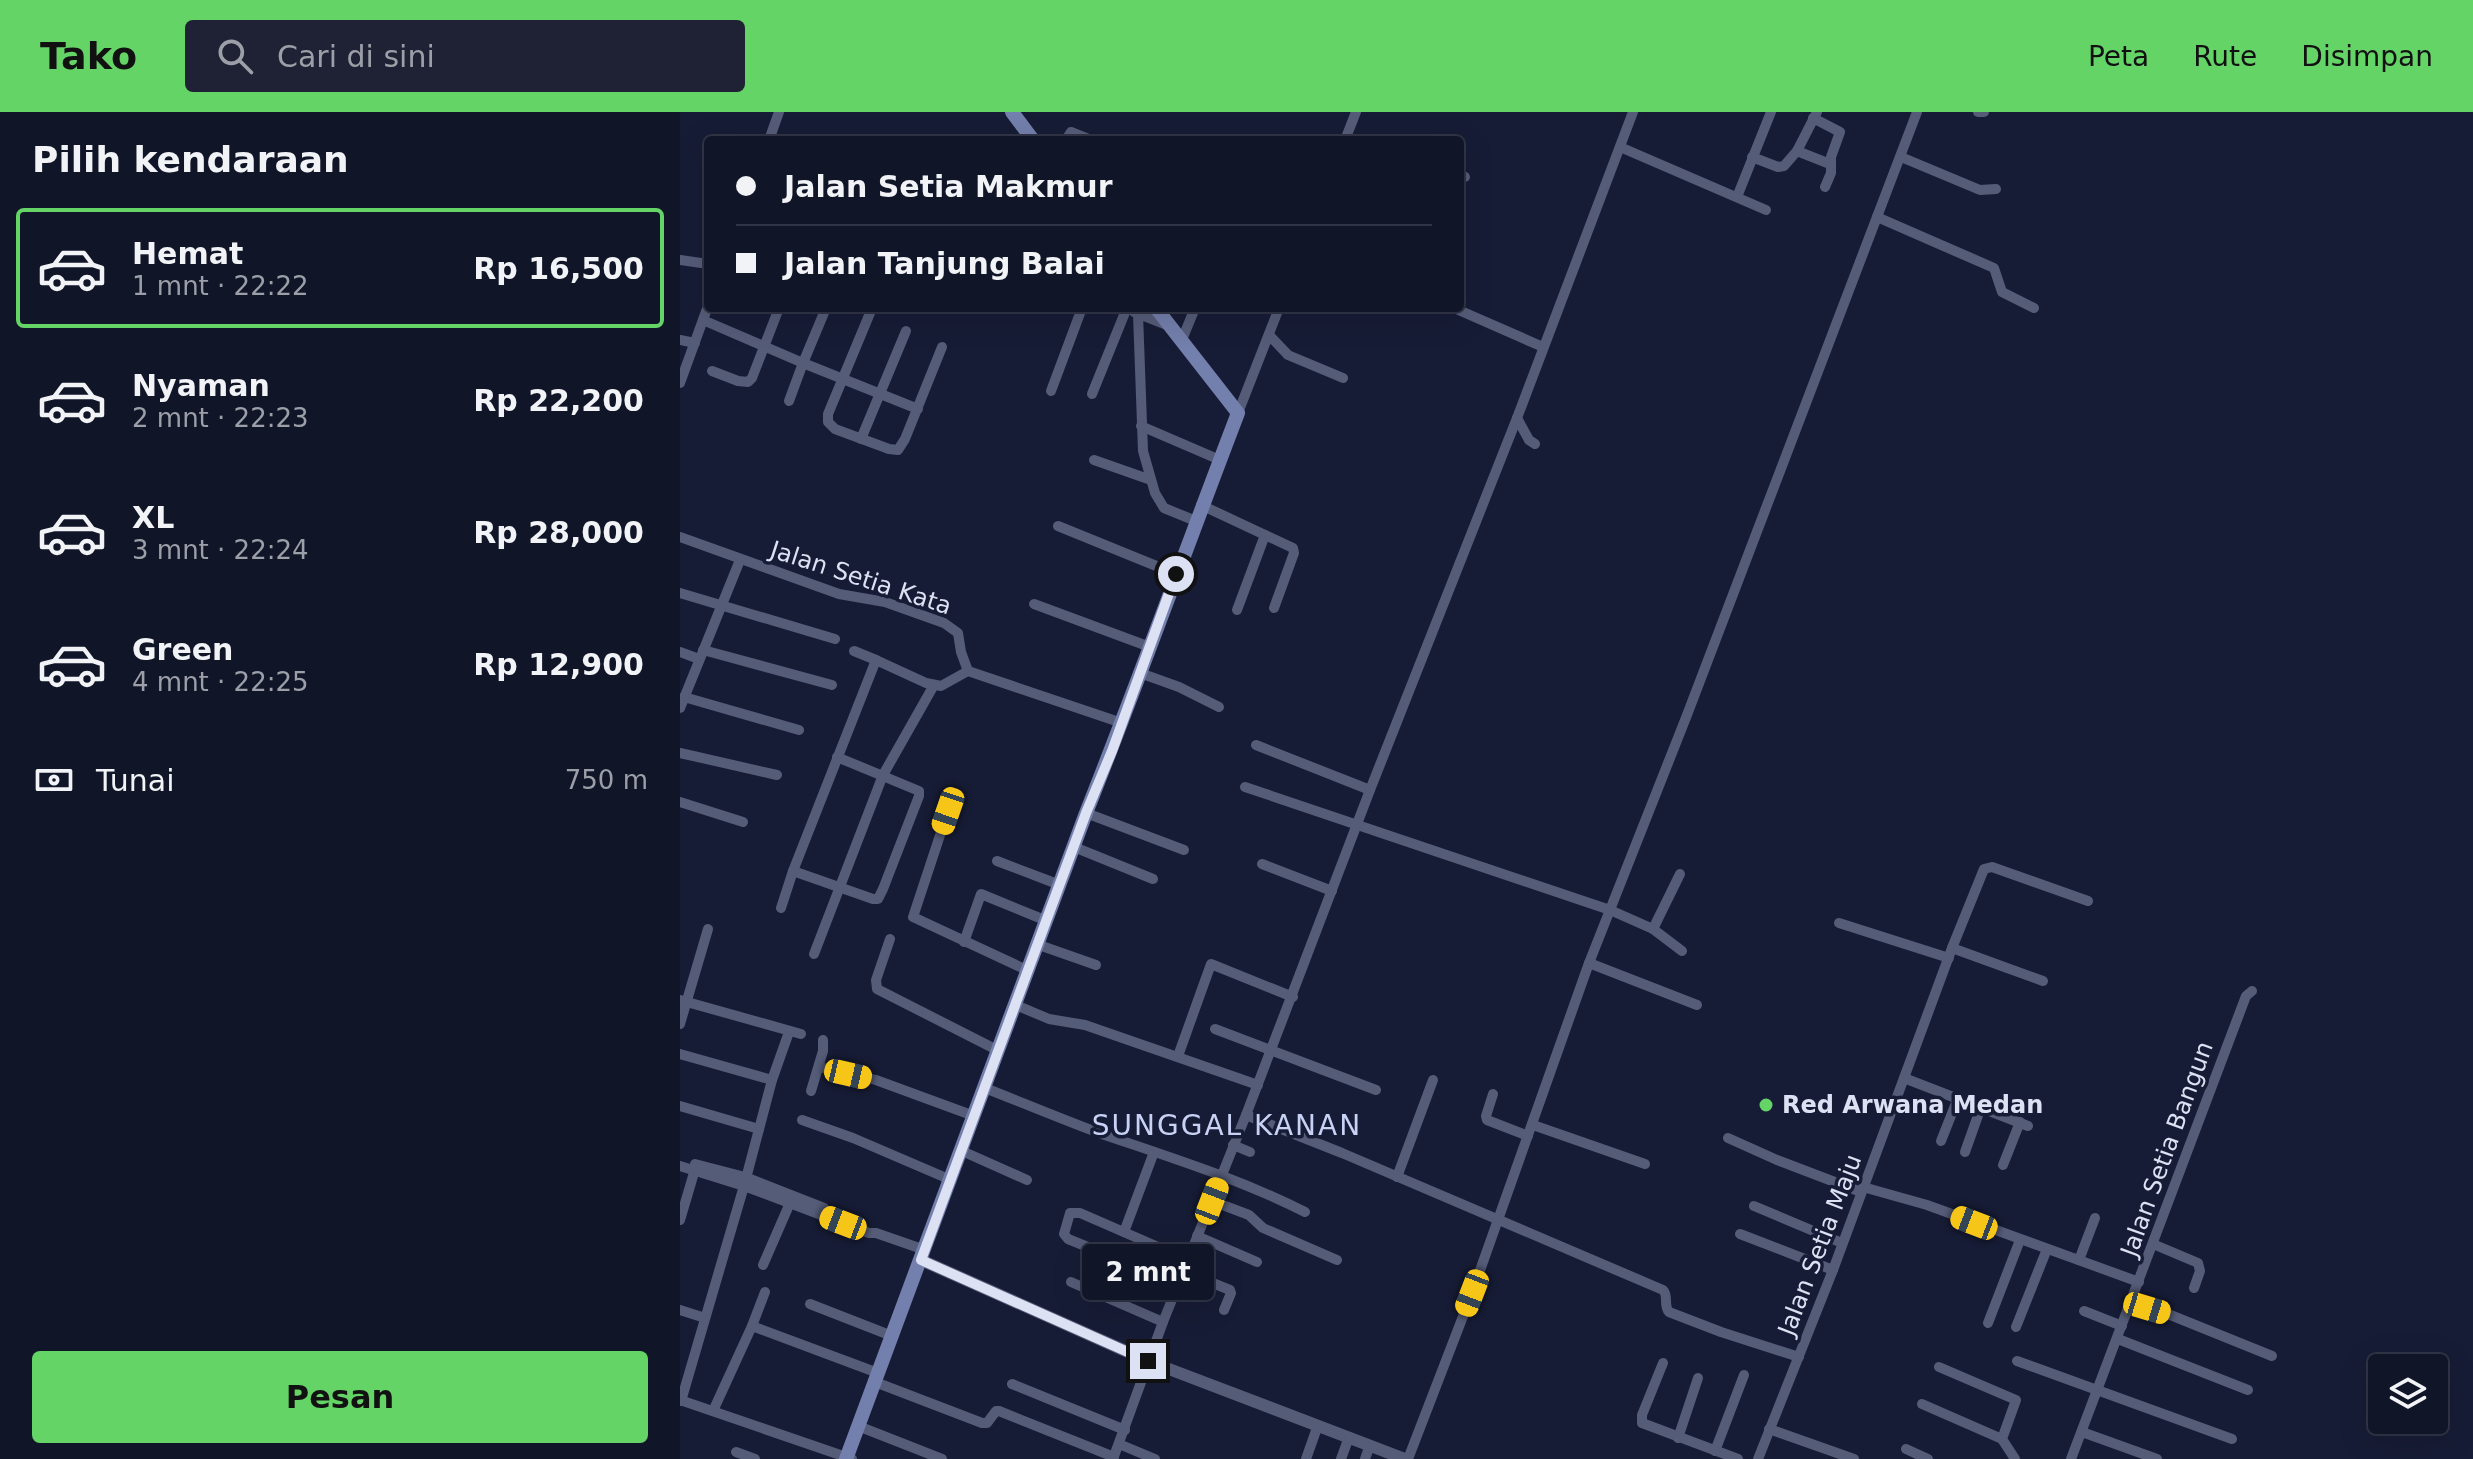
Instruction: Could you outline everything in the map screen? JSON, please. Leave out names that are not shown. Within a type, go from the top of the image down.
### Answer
[{"type":"main road","points":[[1012,112],[1030,136]]},
{"type":"main road","points":[[848,1458],[1086,813],[1238,413],[1159,312]]},
{"type":"street","points":[[770,136],[779,112]]},
{"type":"street","points":[[1347,136],[1356,112]]},
{"type":"street","points":[[752,1326],[982,1423],[987,1423],[999,1411],[1114,1458],[1163,1322],[1293,997],[1633,112]]},
{"type":"street","points":[[1737,197],[1771,112]]},
{"type":"street","points":[[680,1159],[696,1167],[745,1181],[869,1233],[876,1233],[1148,1361],[1406,1459],[1472,1293],[1589,963],[1917,112]]},
{"type":"street","points":[[1978,112],[1984,112]]},
{"type":"street","points":[[1752,157],[1778,167],[1784,166],[1797,151],[1815,115],[1840,132],[1825,187]]},
{"type":"street","points":[[1620,147],[1766,210]]},
{"type":"street","points":[[1797,151],[1830,164]]},
{"type":"street","points":[[1901,157],[1980,190],[1996,189]]},
{"type":"street","points":[[1877,217],[1988,264],[1996,271],[2002,292],[2034,308]]},
{"type":"street","points":[[680,260],[704,263]]},
{"type":"street","points":[[680,383],[706,312]]},
{"type":"street","points":[[712,371],[748,382],[778,312]]},
{"type":"street","points":[[789,401],[824,312]]},
{"type":"street","points":[[1051,391],[1081,312]]},
{"type":"street","points":[[1092,394],[1122,312]]},
{"type":"street","points":[[1132,312],[1169,326]]},
{"type":"street","points":[[1181,342],[1193,312]]},
{"type":"street","points":[[1238,413],[1278,312]]},
{"type":"street","points":[[1463,312],[1543,347]]},
{"type":"street","points":[[870,313],[831,405],[828,422],[835,429],[898,450],[942,347]]},
{"type":"street","points":[[1138,314],[1141,426],[1143,451],[1151,480],[1157,499],[1164,508],[1196,521]]},
{"type":"street","points":[[703,320],[918,409]]},
{"type":"street","points":[[861,439],[906,331]]},
{"type":"street","points":[[1269,335],[1288,355],[1343,378]]},
{"type":"street","points":[[680,340],[695,343]]},
{"type":"street","points":[[1517,418],[1529,440],[1535,444]]},
{"type":"street","points":[[1141,426],[1220,460]]},
{"type":"street","points":[[1094,460],[1151,480]]},
{"type":"street","points":[[1201,505],[1294,550],[1274,608]]},
{"type":"street","points":[[1058,526],[1176,574]]},
{"type":"street","points":[[1237,610],[1265,535]]},
{"type":"street","name":"Jalan Setia Kata","points":[[680,537],[839,594],[885,602],[944,623],[958,633],[968,671]]},
{"type":"street","points":[[740,560],[682,703],[799,730]]},
{"type":"street","points":[[681,596],[835,639]]},
{"type":"street","points":[[1034,604],[1150,647]]},
{"type":"street","points":[[854,651],[934,685],[948,684],[968,671],[1122,723]]},
{"type":"street","points":[[680,652],[701,654],[832,685]]},
{"type":"street","points":[[781,908],[876,660]]},
{"type":"street","points":[[1140,673],[1179,687],[1219,707]]},
{"type":"street","points":[[814,954],[883,775],[934,685]]},
{"type":"street","points":[[1256,745],[1370,790]]},
{"type":"street","points":[[680,753],[777,775]]},
{"type":"street","points":[[793,871],[878,899],[919,796],[915,788],[837,757]]},
{"type":"street","points":[[1245,787],[1610,910],[1653,929],[1682,951]]},
{"type":"street","points":[[680,802],[743,822]]},
{"type":"street","points":[[948,811],[913,917],[1029,971]]},
{"type":"street","points":[[1086,813],[1184,850]]},
{"type":"street","points":[[1074,847],[1153,879]]},
{"type":"street","points":[[997,861],[1060,885]]},
{"type":"street","points":[[1262,864],[1332,891]]},
{"type":"street","name":"Jalan Setia Maju","points":[[1758,1459],[1833,1270],[1984,869],[1988,867],[2088,901]]},
{"type":"street","points":[[1653,929],[1680,874]]},
{"type":"street","points":[[964,942],[981,894],[1047,921]]},
{"type":"street","points":[[1839,923],[2043,981]]},
{"type":"street","points":[[680,1024],[683,1001],[708,929]]},
{"type":"street","points":[[890,939],[876,988],[999,1051]]},
{"type":"street","points":[[1039,945],[1096,965]]},
{"type":"street","points":[[1589,963],[1697,1005]]},
{"type":"street","points":[[1178,1056],[1211,964],[1293,997]]},
{"type":"street","name":"Jalan Setia Bangun","points":[[2071,1459],[2246,996],[2252,991]]},
{"type":"street","points":[[683,1001],[801,1034]]},
{"type":"street","points":[[1016,1005],[1049,1019],[1085,1025],[1258,1085]]},
{"type":"street","points":[[1215,1029],[1376,1090]]},
{"type":"street","points":[[789,1032],[772,1080],[680,1400],[848,1458]]},
{"type":"street","points":[[811,1091],[823,1051],[823,1040]]},
{"type":"street","points":[[680,1054],[772,1080]]},
{"type":"street","points":[[819,1067],[876,1080],[974,1116]]},
{"type":"street","points":[[1904,1078],[2024,1124],[2003,1165]]},
{"type":"street","points":[[1397,1177],[1433,1080]]},
{"type":"street","points":[[985,1088],[1274,1196],[1305,1212]]},
{"type":"street","points":[[1493,1094],[1485,1116],[1487,1120],[1645,1164]]},
{"type":"street","points":[[1941,1141],[1958,1098]]},
{"type":"street","points":[[680,1106],[759,1129]]},
{"type":"street","points":[[1965,1152],[1981,1107]]},
{"type":"street","points":[[1246,1115],[1663,1290],[1669,1312],[1799,1357]]},
{"type":"street","points":[[802,1120],[951,1180]]},
{"type":"street","points":[[1728,1138],[1777,1160],[1862,1189],[1927,1205],[2139,1282]]},
{"type":"street","points":[[1233,1145],[1250,1152]]},
{"type":"street","points":[[962,1151],[1027,1180]]},
{"type":"street","points":[[1124,1232],[1154,1152]]},
{"type":"street","points":[[680,1166],[696,1167]]},
{"type":"street","points":[[680,1220],[696,1167]]},
{"type":"street","points":[[745,1181],[790,1203],[819,1210]]},
{"type":"street","points":[[1212,1201],[1249,1215],[1263,1228],[1337,1260]]},
{"type":"street","points":[[763,1265],[790,1203]]},
{"type":"street","points":[[1754,1206],[1842,1243]]},
{"type":"street","points":[[1179,1284],[1074,1242],[1064,1234],[1070,1213],[1124,1232],[1230,1290],[1224,1310]]},
{"type":"street","points":[[2079,1260],[2095,1218]]},
{"type":"street","points":[[1740,1234],[1833,1270]]},
{"type":"street","points":[[1197,1236],[1257,1262]]},
{"type":"street","points":[[1988,1323],[2020,1240]]},
{"type":"street","points":[[2153,1244],[2198,1263],[2200,1271],[2194,1288]]},
{"type":"street","points":[[2016,1327],[2047,1249]]},
{"type":"street","points":[[1071,1282],[1163,1322]]},
{"type":"street","points":[[713,1411],[765,1292]]},
{"type":"street","points":[[2132,1303],[2163,1312],[2272,1356]]},
{"type":"street","points":[[810,1304],[892,1336]]},
{"type":"street","points":[[680,1310],[705,1318]]},
{"type":"street","points":[[2084,1311],[2122,1326]]},
{"type":"street","points":[[2118,1339],[2248,1390]]},
{"type":"street","points":[[2017,1361],[2232,1439]]},
{"type":"street","points":[[1663,1363],[1641,1420],[1645,1425],[1738,1459]]},
{"type":"street","points":[[1939,1367],[2015,1399],[2002,1439]]},
{"type":"street","points":[[1715,1451],[1744,1375]]},
{"type":"street","points":[[1678,1438],[1698,1378]]},
{"type":"street","points":[[1012,1384],[1125,1430]]},
{"type":"street","points":[[1922,1404],[2002,1439],[2015,1459]]},
{"type":"street","points":[[1306,1459],[1318,1425]]},
{"type":"street","points":[[858,1426],[942,1459]]},
{"type":"street","points":[[1769,1429],[1854,1459]]},
{"type":"street","points":[[2082,1432],[2157,1459]]},
{"type":"street","points":[[1341,1459],[1349,1437]]},
{"type":"street","points":[[1119,1444],[1155,1459]]},
{"type":"street","points":[[1365,1459],[1370,1445]]},
{"type":"street","points":[[1906,1449],[1928,1459]]},
{"type":"street","points":[[736,1452],[755,1459]]},
{"type":"place","name":"Red Arwana Medan","points":[[1766,1105]]},
{"type":"district","name":"SUNGGAL KANAN","points":[[1227,1125]]},
{"type":"route","points":[[1148,1361],[921,1260],[1176,574]]}]
